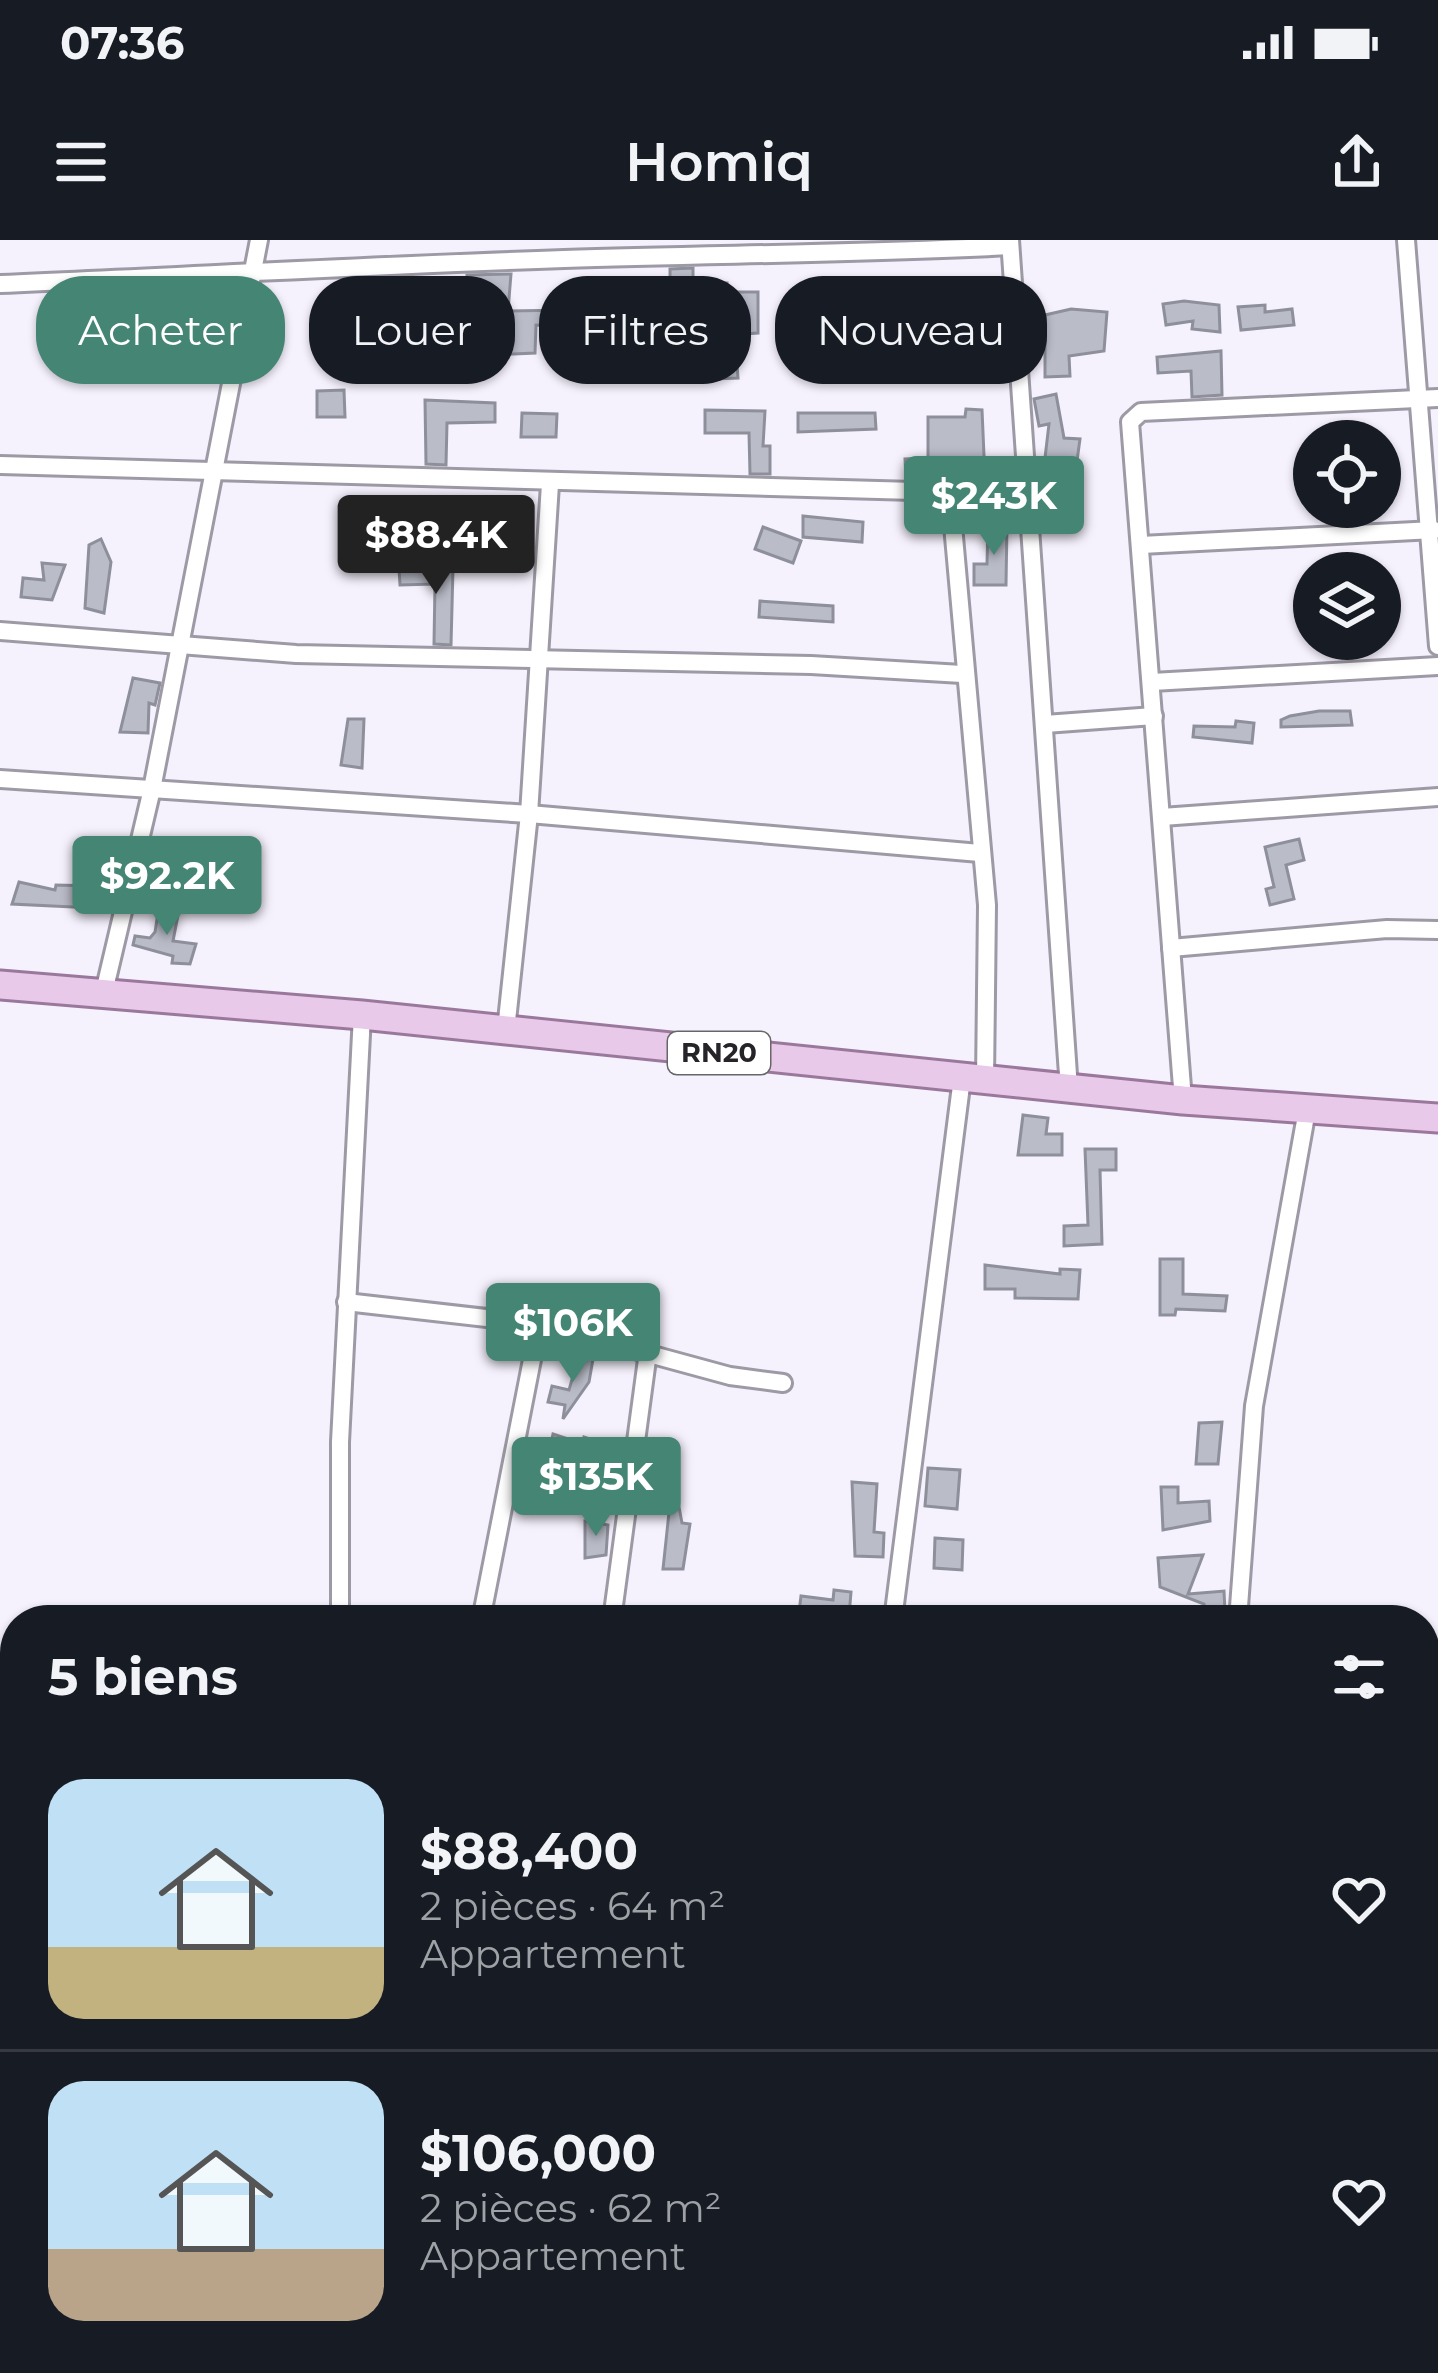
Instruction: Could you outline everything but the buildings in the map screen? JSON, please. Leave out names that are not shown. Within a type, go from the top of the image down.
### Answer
[{"type":"main road","name":"RN20","points":[[0,985],[362,1015],[1183,1100],[1438,1118]]},
{"type":"street","points":[[104,992],[152,789],[259,240]]},
{"type":"street","points":[[1406,240],[1433,530],[1438,646]]},
{"type":"street","points":[[0,284],[1010,243],[1069,1089]]},
{"type":"street","points":[[1183,1100],[1130,428],[1137,413],[1438,398]]},
{"type":"street","points":[[0,465],[550,484],[948,491],[987,905],[974,1080],[895,1605]]},
{"type":"street","points":[[506,1030],[530,814],[550,484]]},
{"type":"street","points":[[1141,545],[1433,530]]},
{"type":"street","points":[[0,631],[180,648],[962,674]]},
{"type":"street","points":[[1152,682],[1438,666]]},
{"type":"street","points":[[1046,724],[1154,716]]},
{"type":"street","points":[[0,779],[530,814],[980,853]]},
{"type":"street","points":[[1162,817],[1438,797]]},
{"type":"street","points":[[1171,948],[1387,929],[1438,930]]},
{"type":"street","points":[[340,1605],[346,1302],[362,1015]]},
{"type":"street","points":[[1239,1605],[1255,1406],[1307,1110]]},
{"type":"street","points":[[346,1302],[539,1324],[730,1376],[783,1383]]},
{"type":"street","points":[[484,1605],[539,1324]]},
{"type":"street","points":[[614,1605],[648,1352]]}]
